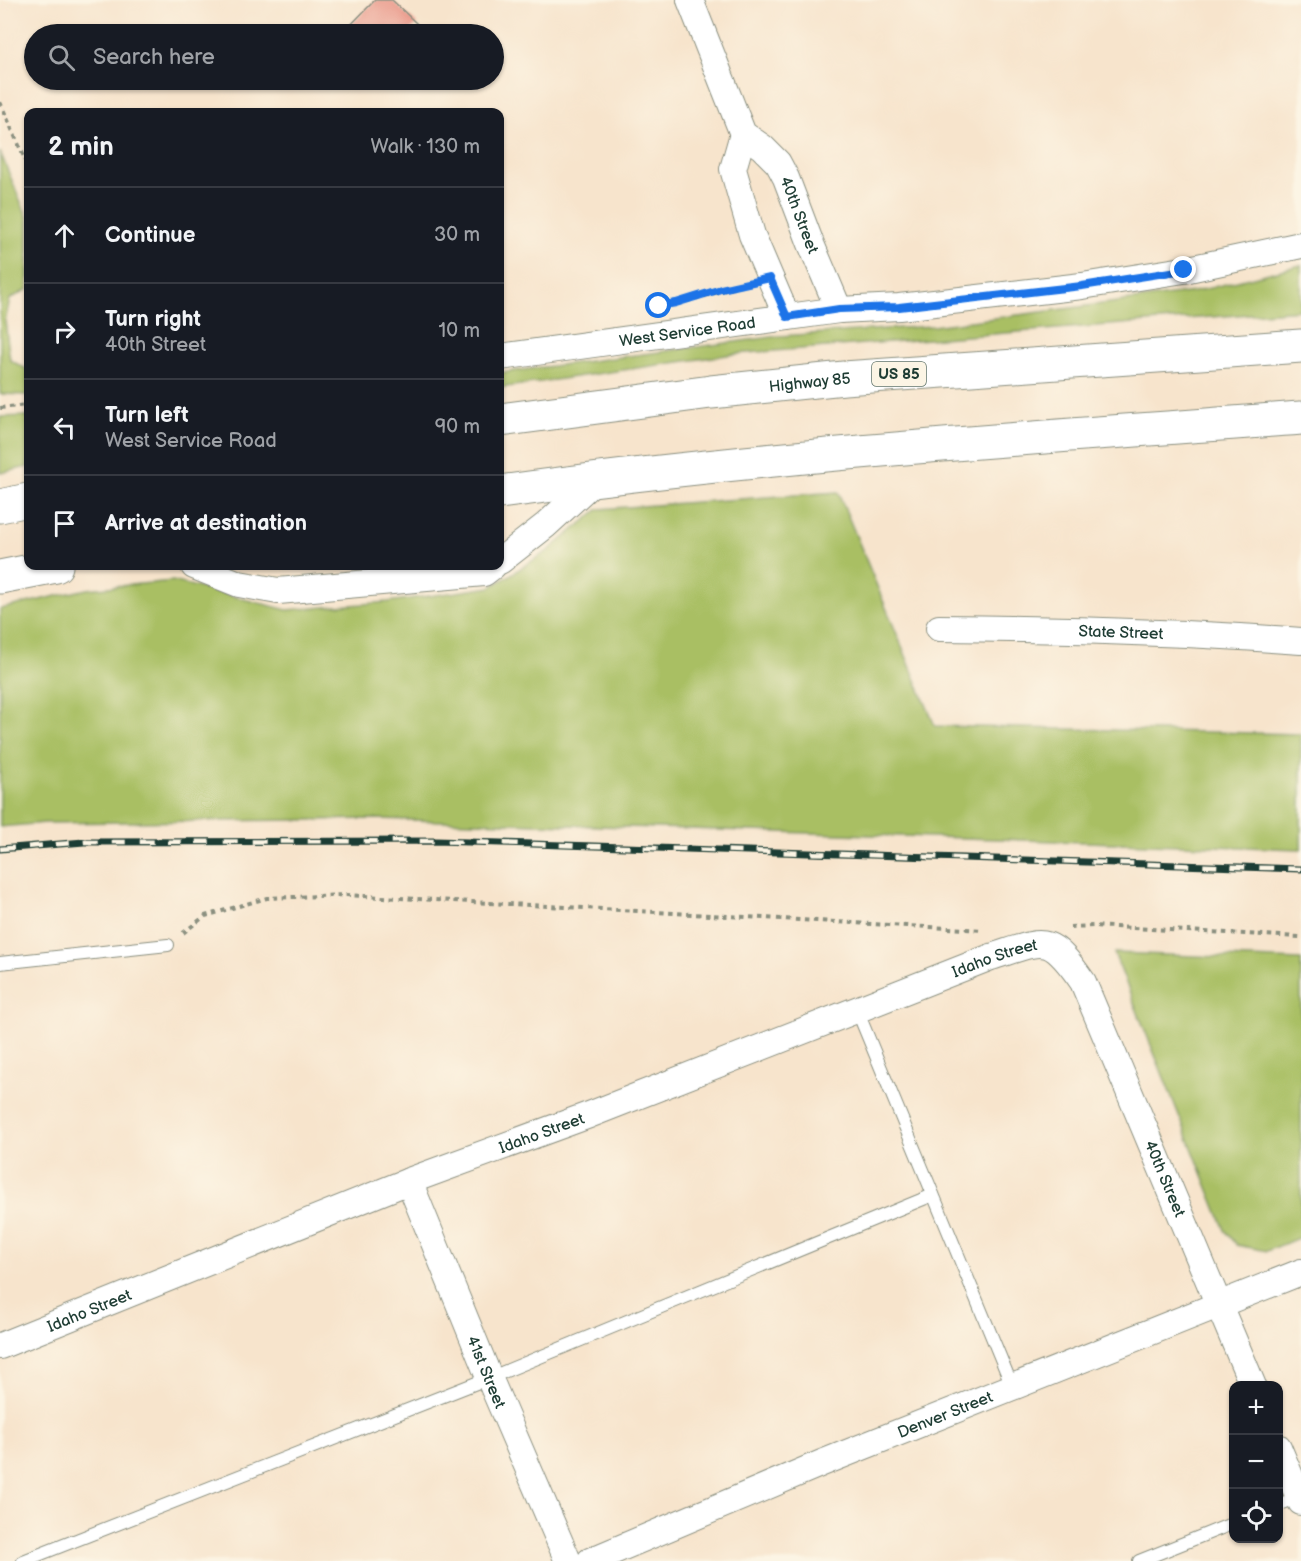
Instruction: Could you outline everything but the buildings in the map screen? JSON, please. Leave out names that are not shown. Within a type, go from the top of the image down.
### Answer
[{"type":"highway","name":"Highway 85","points":[[504,419],[711,392],[844,378],[1301,346]]},
{"type":"highway","points":[[504,491],[596,479],[862,451],[1301,418]]},
{"type":"highway","points":[[0,506],[24,501]]},
{"type":"highway","points":[[0,577],[36,570]]},
{"type":"street","points":[[690,0],[743,134],[733,169],[752,235],[787,317]]},
{"type":"street","name":"40th Street","points":[[743,134],[762,147],[778,164],[786,178],[839,309]]},
{"type":"street","name":"West Service Road","points":[[504,356],[839,309],[899,307],[1082,286],[1184,270],[1301,245]]},
{"type":"street","points":[[504,558],[546,525],[596,479]]},
{"type":"street","points":[[204,570],[239,584],[278,591],[484,573],[488,570]]},
{"type":"street","name":"State Street","points":[[939,628],[1049,628],[1210,634],[1301,641]]},
{"type":"street","name":"Idaho Street","points":[[0,1346],[409,1181],[589,1115],[991,957],[1035,943],[1051,945],[1067,958],[1076,972]]},
{"type":"street","name":"40th Street","points":[[1076,972],[1083,982],[1251,1381]]},
{"type":"street","name":"41st Street","points":[[409,1181],[489,1378],[568,1561]]},
{"type":"street","name":"Denver Street","points":[[590,1561],[822,1463],[1301,1272]]},
{"type":"street","points":[[1283,1463],[1295,1500]]},
{"type":"lane","points":[[0,963],[168,945]]},
{"type":"lane","points":[[856,1010],[1013,1388]]},
{"type":"lane","points":[[23,1561],[489,1378],[933,1195]]},
{"type":"lane","points":[[1139,1561],[1229,1525]]},
{"type":"path","points":[[0,102],[24,157]]},
{"type":"path","points":[[668,304],[770,278]]},
{"type":"path","points":[[0,408],[24,405]]},
{"type":"path","points":[[168,945],[205,916],[267,898],[346,895],[987,931]]},
{"type":"path","points":[[1062,928],[1094,926],[1301,937]]},
{"type":"green space","points":[[0,152],[24,209],[24,291],[10,299],[5,321],[10,360],[24,368],[24,395],[0,394]]},
{"type":"green space","points":[[1301,265],[1301,310],[734,354],[504,387],[504,372],[780,336],[933,326],[1194,292]]},
{"type":"green space","points":[[24,416],[24,468],[0,473],[0,417]]},
{"type":"green space","points":[[838,492],[935,726],[1301,734],[1301,849],[380,819],[45,823],[0,827],[0,609],[87,589],[173,581],[287,610],[388,602],[491,587],[548,551],[599,509]]},
{"type":"green space","points":[[1114,953],[1301,960],[1301,1237],[1267,1251],[1237,1245],[1225,1230]]},
{"type":"railway","points":[[0,849],[84,842],[436,841],[1301,869]]},
{"type":"route","points":[[659,306],[770,278],[787,317],[839,309],[899,307],[1082,286],[1184,270]]}]
